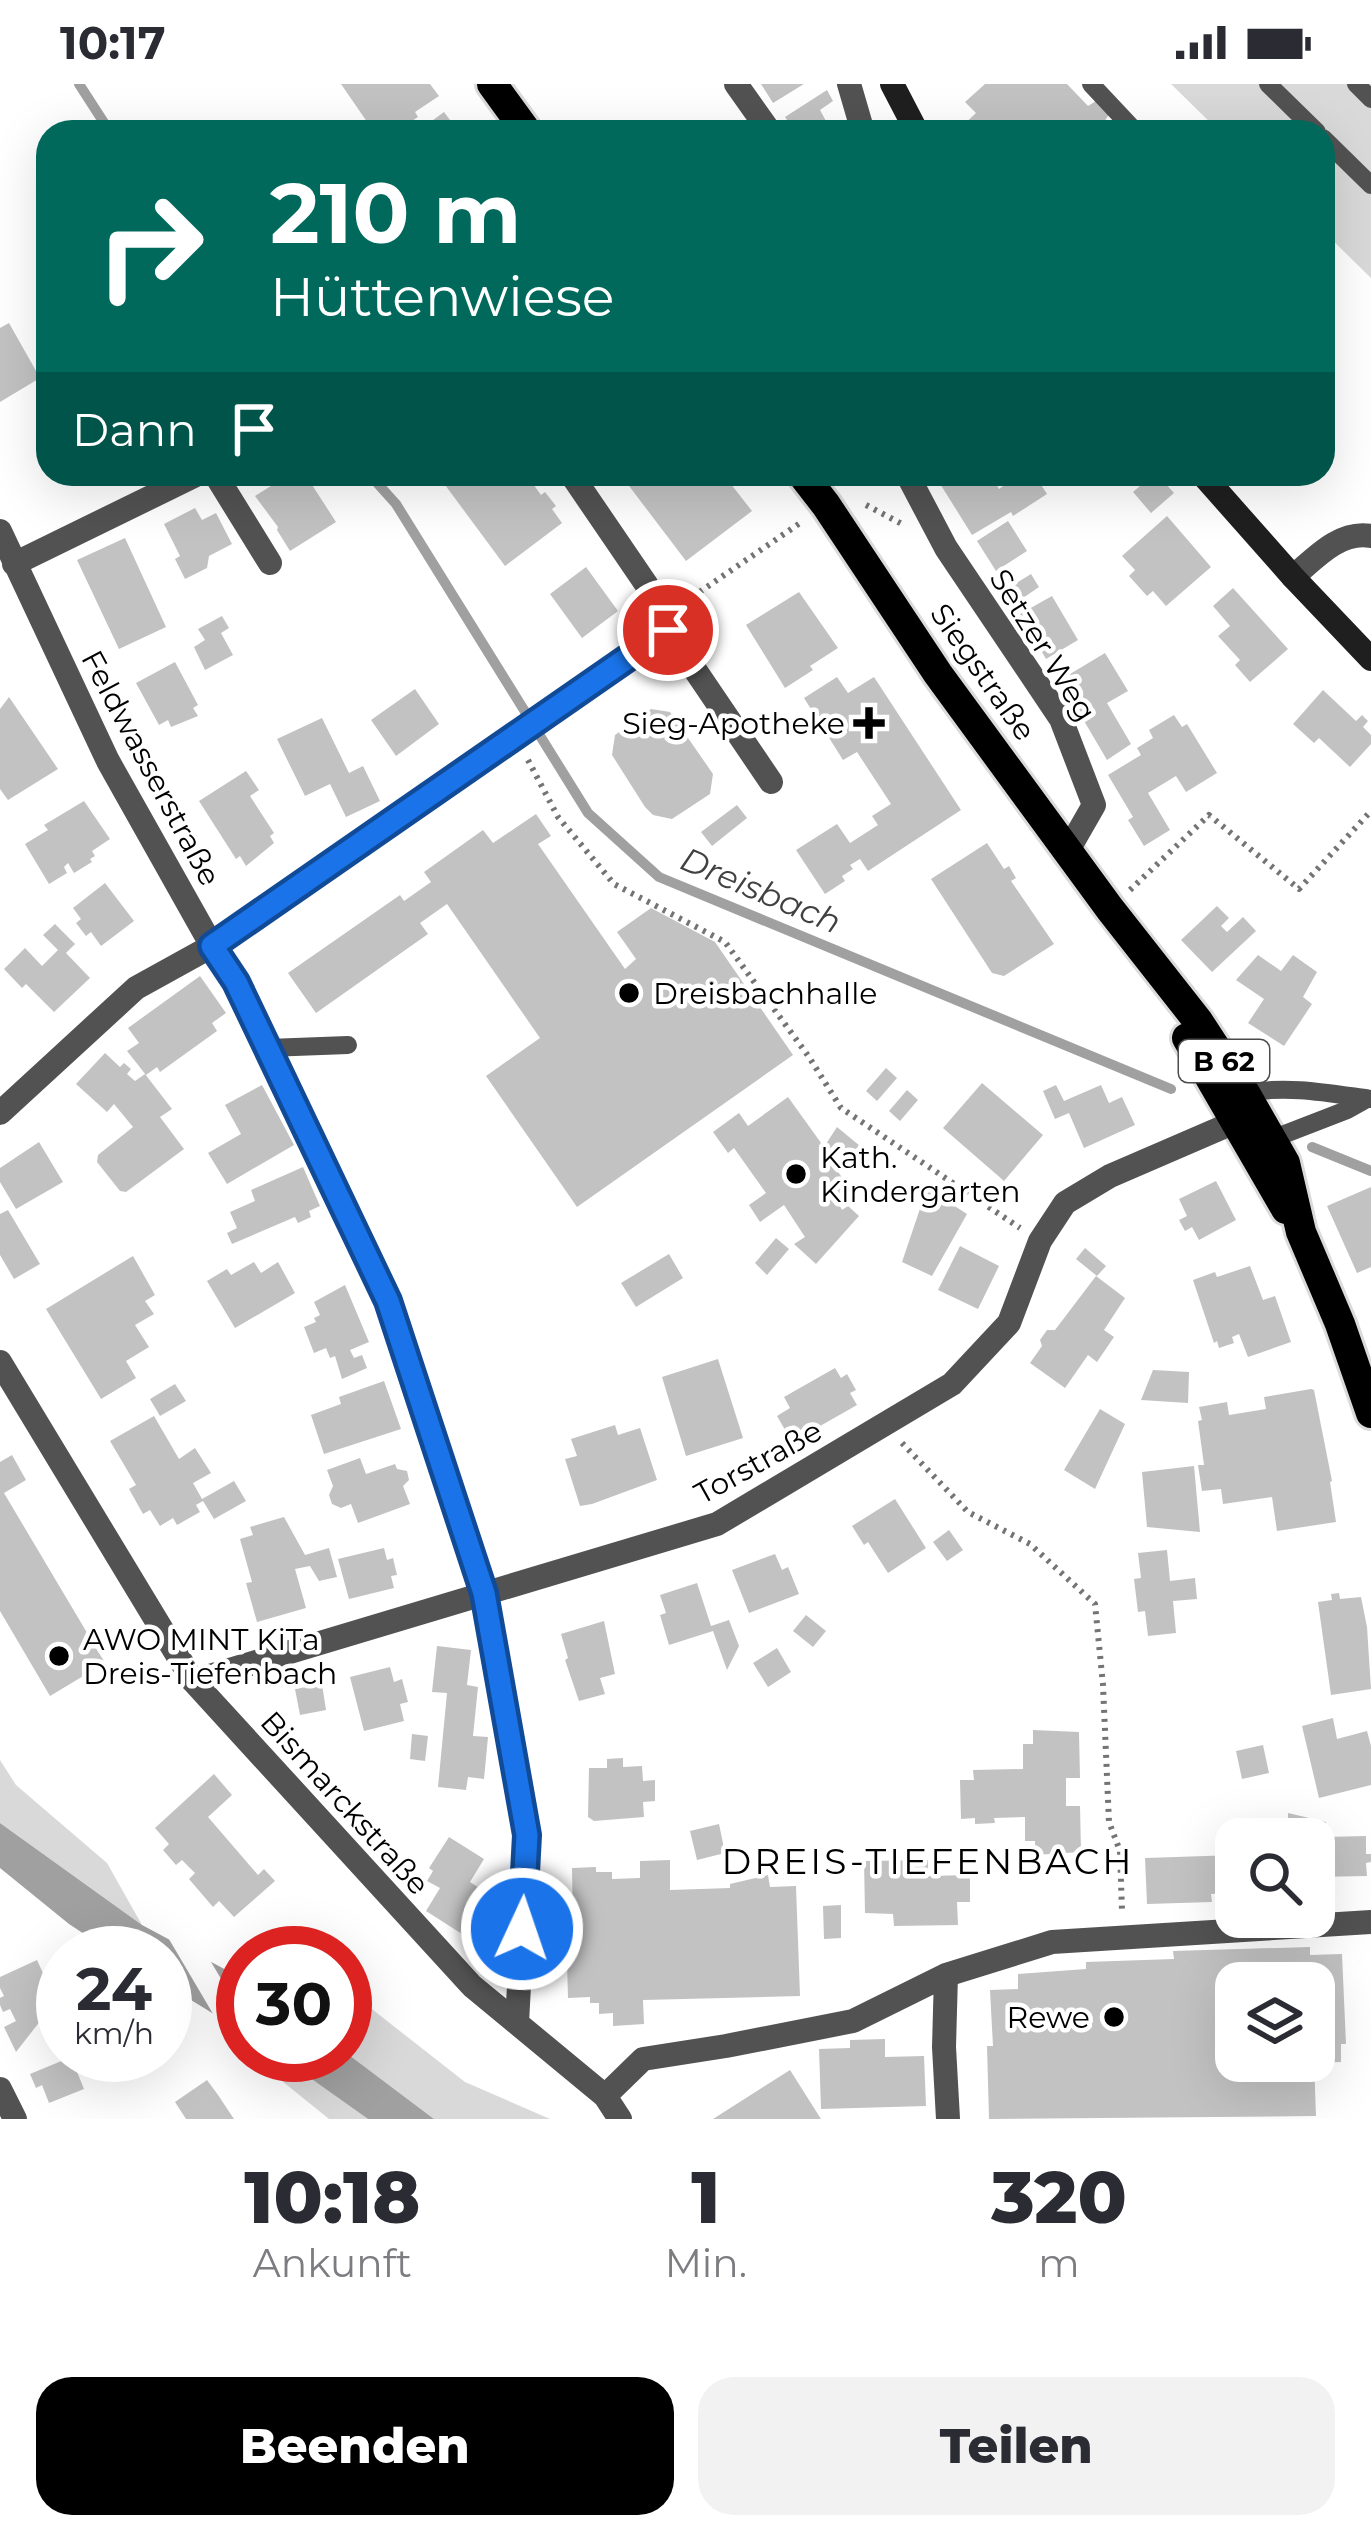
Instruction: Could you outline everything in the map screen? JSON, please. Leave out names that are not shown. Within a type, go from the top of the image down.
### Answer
[{"type":"main road","points":[[492,84],[518,120]]},
{"type":"main road","name":"Siegstraße","points":[[811,486],[938,674],[1110,909],[1240,1108],[1301,1232],[1371,1414]]},
{"type":"main road","name":"Siegstraße","points":[[1240,1108],[1272,1139],[1285,1163],[1301,1232]]},
{"type":"street","points":[[736,84],[762,120]]},
{"type":"street","points":[[849,84],[860,120]]},
{"type":"street","points":[[892,84],[911,120]]},
{"type":"street","points":[[14,564],[173,486]]},
{"type":"street","points":[[222,486],[270,562]]},
{"type":"street","points":[[579,486],[770,782]]},
{"type":"street","name":"Setzer Weg","points":[[913,486],[946,548],[1060,719],[1094,806],[1067,852]]},
{"type":"street","points":[[1213,486],[1371,659]]},
{"type":"street","name":"Feldwasserstraße","points":[[0,531],[108,760],[236,982],[388,1301],[484,1593],[527,1835],[517,2023]]},
{"type":"street","points":[[1293,577],[1329,546],[1356,533],[1371,536]]},
{"type":"street","points":[[0,1113],[136,988],[212,946],[668,630]]},
{"type":"street","name":"Torstraße","points":[[193,1681],[718,1523],[952,1384],[1009,1324],[1040,1241],[1064,1203],[1240,1108]]},
{"type":"street","name":"Bismarckstraße","points":[[0,1362],[193,1681],[472,1986],[605,2096],[620,2119]]},
{"type":"street","points":[[605,2096],[643,2059],[853,2020],[946,1975],[1052,1942],[1371,1922]]},
{"type":"street","points":[[946,1975],[948,2119]]},
{"type":"street","points":[[0,2089],[15,2119]]},
{"type":"lane","points":[[1091,84],[1125,120]]},
{"type":"lane","points":[[1268,84],[1305,120]]},
{"type":"lane","points":[[1356,84],[1371,99]]},
{"type":"lane","points":[[1335,150],[1371,185]]},
{"type":"lane","points":[[268,1048],[348,1045]]},
{"type":"lane","points":[[1240,1108],[1267,1089],[1310,1089],[1369,1099]]},
{"type":"lane","points":[[1272,1139],[1369,1099]]},
{"type":"path","points":[[668,630],[684,603],[845,494],[946,548]]},
{"type":"path","points":[[515,736],[558,818],[614,884],[725,942],[841,1108],[1040,1241]]},
{"type":"path","points":[[1110,909],[1209,814],[1299,889],[1371,811]]},
{"type":"path","points":[[884,1424],[968,1511],[1030,1544],[1094,1604],[1109,1822],[1120,1851],[1123,1939]]},
{"type":"shaded area","points":[[1171,84],[1371,84],[1371,278],[1335,243],[1335,120],[1208,120]]},
{"type":"shaded area","points":[[0,1760],[16,1785],[107,1863],[142,1925],[0,1823]]},
{"type":"shaded area","points":[[0,1823],[144,1926],[72,1926],[0,1868]]},
{"type":"shaded area","points":[[192,1952],[216,1965],[216,2015],[192,2001]]},
{"type":"shaded area","points":[[372,2009],[465,2082],[550,2119],[434,2119],[372,2072]]},
{"type":"shaded area","points":[[372,2072],[434,2119],[368,2119],[316,2082],[372,2082]]},
{"type":"shaded area","points":[[283,2082],[317,2082],[368,2119],[329,2119]]},
{"type":"pier","points":[[192,1944],[204,1950],[216,1970],[216,2019],[192,1978]]},
{"type":"building","points":[[341,84],[430,84],[439,96],[415,112],[418,117],[413,120],[366,120]]},
{"type":"building","points":[[761,84],[804,84],[773,103]]},
{"type":"building","points":[[985,84],[1067,84],[1088,106],[1096,101],[1110,113],[1105,120],[969,120],[976,113],[965,102]]},
{"type":"building","points":[[827,90],[833,101],[820,110],[825,120],[785,117]]},
{"type":"building","points":[[9,323],[36,371],[36,380],[0,402],[0,328]]},
{"type":"building","points":[[271,486],[313,486],[336,522],[290,551],[255,496]]},
{"type":"building","points":[[446,486],[535,486],[556,506],[552,509],[562,523],[505,566]]},
{"type":"building","points":[[629,486],[732,486],[752,511],[686,561]]},
{"type":"building","points":[[941,486],[1042,486],[1047,494],[1013,516],[1011,512],[972,535]]},
{"type":"building","points":[[1140,486],[1168,486],[1174,493],[1151,513],[1133,492]]},
{"type":"building","points":[[195,508],[202,520],[216,513],[232,544],[209,556],[207,568],[185,579],[164,524]]},
{"type":"building","points":[[1167,516],[1211,567],[1166,606],[1153,591],[1147,596],[1129,576],[1135,570],[1122,556]]},
{"type":"building","points":[[1008,521],[1027,551],[996,571],[977,541]]},
{"type":"building","points":[[125,538],[166,627],[119,649],[77,560]]},
{"type":"building","points":[[586,567],[618,611],[582,638],[550,594]]},
{"type":"building","points":[[1031,574],[1039,587],[1014,604],[1005,590]]},
{"type":"building","points":[[1233,588],[1288,649],[1250,682],[1235,665],[1240,660],[1218,636],[1230,626],[1213,606]]},
{"type":"building","points":[[799,592],[838,648],[785,688],[746,625]]},
{"type":"building","points":[[1052,596],[1078,640],[1046,659],[1020,614]]},
{"type":"building","points":[[222,616],[229,628],[221,633],[233,655],[205,670],[194,647],[205,640],[198,629]]},
{"type":"building","points":[[1105,653],[1128,691],[1107,703],[1131,744],[1107,760],[1060,680]]},
{"type":"building","points":[[175,662],[198,705],[193,708],[198,716],[171,727],[168,720],[159,725],[136,683]]},
{"type":"building","points":[[837,677],[848,693],[874,677],[961,810],[868,871],[860,859],[850,865],[853,869],[842,876],[845,881],[825,894],[796,850],[837,824],[850,843],[878,825],[872,816],[891,804],[857,752],[843,760],[804,698]]},
{"type":"building","points":[[415,689],[439,724],[396,756],[371,720]]},
{"type":"building","points":[[1323,690],[1356,721],[1362,715],[1368,721],[1363,727],[1371,735],[1371,744],[1350,767],[1319,738],[1314,743],[1293,724]]},
{"type":"building","points":[[9,697],[58,769],[8,800],[0,789],[0,709]]},
{"type":"building","points":[[651,709],[670,712],[713,774],[710,794],[672,819],[653,815],[645,807],[612,755],[615,735]]},
{"type":"building","points":[[1174,715],[1182,727],[1187,724],[1217,773],[1186,792],[1176,776],[1148,793],[1170,830],[1144,846],[1108,775],[1141,755],[1137,748],[1153,738],[1149,730]]},
{"type":"building","points":[[322,718],[349,773],[363,766],[380,801],[346,817],[330,784],[305,796],[277,739]]},
{"type":"building","points":[[246,771],[259,790],[250,796],[274,833],[270,836],[274,843],[246,866],[240,856],[236,859],[199,801]]},
{"type":"building","points":[[84,801],[110,839],[92,851],[92,862],[74,873],[68,863],[67,873],[49,884],[25,844],[48,830],[44,825]]},
{"type":"building","points":[[737,805],[747,818],[712,846],[701,832]]},
{"type":"building","name":"Dreisbachhalle","points":[[536,814],[551,836],[538,844],[625,969],[636,959],[617,932],[651,908],[715,942],[793,1055],[577,1207],[486,1076],[540,1038],[447,904],[420,923],[428,934],[316,1013],[288,973],[400,895],[404,901],[431,882],[424,872],[483,830],[493,843]]},
{"type":"building","points":[[987,843],[1004,869],[1009,866],[1016,878],[1011,881],[1054,944],[1004,976],[992,973],[931,879]]},
{"type":"building","points":[[105,883],[134,921],[101,946],[76,923],[81,919],[73,908]]},
{"type":"building","points":[[1217,906],[1229,918],[1221,926],[1227,932],[1243,917],[1256,931],[1212,972],[1181,940]]},
{"type":"building","points":[[55,924],[75,944],[66,953],[90,978],[54,1012],[4,969],[25,948],[42,966],[58,950],[43,935]]},
{"type":"building","points":[[1258,955],[1281,971],[1293,955],[1317,972],[1303,997],[1312,1004],[1284,1046],[1248,1023],[1264,999],[1236,980]]},
{"type":"building","points":[[200,976],[226,1013],[212,1023],[217,1031],[160,1072],[157,1067],[146,1075],[127,1051],[139,1043],[128,1028]]},
{"type":"building","points":[[105,1053],[120,1067],[124,1063],[131,1069],[127,1074],[135,1081],[145,1074],[172,1109],[160,1117],[184,1149],[126,1192],[120,1191],[97,1162],[98,1155],[133,1127],[114,1104],[107,1112],[76,1084]]},
{"type":"building","points":[[886,1068],[897,1078],[877,1101],[866,1091]]},
{"type":"building","points":[[982,1083],[1043,1135],[1004,1181],[943,1128]]},
{"type":"building","points":[[262,1085],[294,1145],[227,1184],[208,1153],[241,1134],[225,1105]]},
{"type":"building","points":[[1056,1085],[1064,1101],[1101,1085],[1109,1103],[1122,1097],[1135,1125],[1084,1148],[1069,1113],[1055,1119],[1043,1091]]},
{"type":"building","points":[[907,1090],[918,1100],[900,1121],[889,1111]]},
{"type":"building","name":"Kath. Kindergarten","points":[[788,1097],[824,1147],[837,1127],[860,1146],[848,1161],[837,1152],[829,1159],[853,1193],[839,1204],[842,1210],[848,1206],[859,1216],[816,1264],[794,1244],[805,1237],[784,1205],[760,1222],[749,1205],[766,1193],[734,1148],[728,1153],[713,1132],[739,1113],[748,1126]]},
{"type":"building","points":[[39,1142],[63,1182],[16,1209],[0,1182],[0,1168]]},
{"type":"building","points":[[303,1167],[320,1206],[309,1211],[311,1217],[298,1223],[295,1217],[232,1244],[227,1233],[237,1228],[230,1212],[255,1201],[251,1190]]},
{"type":"building","points":[[1216,1181],[1236,1220],[1199,1240],[1192,1227],[1185,1231],[1179,1220],[1187,1216],[1179,1199]]},
{"type":"building","points":[[1371,1187],[1371,1267],[1357,1273],[1327,1206]]},
{"type":"building","points":[[927,1188],[967,1214],[932,1276],[902,1262]]},
{"type":"building","points":[[8,1210],[40,1264],[14,1279],[0,1255],[0,1214]]},
{"type":"building","points":[[776,1238],[789,1249],[767,1275],[755,1263]]},
{"type":"building","points":[[960,1246],[999,1266],[978,1309],[938,1290]]},
{"type":"building","points":[[1085,1248],[1106,1266],[1097,1276],[1076,1259]]},
{"type":"building","points":[[669,1254],[683,1278],[636,1307],[621,1283]]},
{"type":"building","points":[[133,1256],[155,1295],[145,1301],[154,1314],[135,1325],[149,1347],[126,1361],[136,1378],[101,1399],[46,1309]]},
{"type":"building","points":[[254,1262],[261,1273],[278,1262],[295,1293],[235,1328],[207,1281],[227,1269],[231,1275]]},
{"type":"building","points":[[1250,1266],[1263,1300],[1275,1296],[1291,1342],[1248,1357],[1239,1334],[1232,1337],[1234,1343],[1219,1348],[1214,1343],[1193,1280]]},
{"type":"building","points":[[1096,1276],[1125,1298],[1104,1330],[1114,1337],[1097,1362],[1088,1355],[1065,1388],[1030,1363],[1047,1330],[1055,1330]]},
{"type":"building","points":[[345,1285],[369,1342],[350,1350],[354,1358],[362,1355],[367,1368],[342,1379],[335,1356],[330,1358],[326,1348],[314,1353],[304,1327],[320,1315],[314,1302]]},
{"type":"building","points":[[718,1359],[743,1438],[686,1456],[662,1377]]},
{"type":"building","points":[[835,1368],[841,1378],[847,1374],[856,1390],[850,1393],[857,1405],[792,1442],[777,1416],[790,1408],[784,1397]]},
{"type":"building","points":[[1153,1370],[1189,1372],[1188,1403],[1141,1400]]},
{"type":"building","points":[[384,1381],[401,1429],[324,1454],[311,1415],[341,1404],[339,1397]]},
{"type":"building","points":[[175,1384],[186,1401],[160,1416],[150,1399]]},
{"type":"building","points":[[1311,1389],[1332,1481],[1336,1522],[1277,1531],[1272,1497],[1223,1504],[1221,1489],[1202,1491],[1199,1407],[1227,1402],[1229,1415],[1266,1409],[1264,1397]]},
{"type":"building","points":[[1100,1409],[1125,1424],[1095,1489],[1064,1470]]},
{"type":"building","points":[[154,1416],[179,1459],[195,1448],[211,1473],[193,1483],[202,1499],[234,1481],[246,1501],[214,1519],[203,1501],[196,1505],[200,1512],[177,1525],[173,1518],[160,1526],[150,1510],[143,1514],[129,1489],[136,1485],[110,1441]]},
{"type":"building","points":[[615,1425],[618,1435],[640,1428],[657,1480],[580,1506],[565,1459],[577,1456],[571,1439]]},
{"type":"building","points":[[12,1455],[26,1480],[4,1493],[105,1663],[50,1696],[0,1611],[0,1462]]},
{"type":"building","points":[[360,1458],[366,1474],[395,1464],[407,1471],[409,1480],[403,1486],[410,1504],[358,1523],[351,1504],[341,1508],[332,1504],[333,1486],[327,1470]]},
{"type":"building","points":[[1194,1466],[1200,1532],[1147,1527],[1142,1472]]},
{"type":"building","points":[[895,1499],[926,1548],[888,1573],[852,1526]]},
{"type":"building","points":[[284,1517],[305,1555],[329,1548],[337,1577],[319,1581],[310,1566],[295,1569],[306,1608],[257,1622],[240,1539],[253,1535],[250,1527]]},
{"type":"building","points":[[949,1530],[963,1550],[947,1561],[933,1542]]},
{"type":"building","points":[[384,1548],[387,1560],[393,1558],[394,1588],[349,1599],[338,1559]]},
{"type":"building","points":[[1167,1550],[1170,1581],[1195,1578],[1197,1599],[1173,1601],[1176,1633],[1148,1636],[1145,1611],[1138,1612],[1134,1579],[1141,1578],[1138,1553]]},
{"type":"building","points":[[775,1554],[782,1570],[788,1567],[799,1594],[749,1613],[732,1570]]},
{"type":"building","points":[[697,1583],[711,1626],[729,1620],[739,1646],[727,1670],[713,1631],[669,1645],[660,1595]]},
{"type":"building","points":[[1339,1593],[1340,1599],[1361,1597],[1371,1689],[1331,1695],[1318,1602],[1332,1600],[1331,1594]]},
{"type":"building","points":[[806,1615],[826,1631],[813,1647],[793,1631]]},
{"type":"building","points":[[604,1621],[615,1674],[600,1678],[605,1694],[579,1701],[561,1634]]},
{"type":"building","points":[[437,1646],[471,1650],[467,1685],[478,1687],[473,1736],[488,1737],[484,1779],[468,1777],[466,1790],[438,1787],[447,1693],[432,1692]]},
{"type":"building","points":[[777,1648],[791,1672],[768,1687],[753,1663]]},
{"type":"building","points":[[390,1667],[394,1682],[402,1679],[408,1702],[400,1704],[404,1721],[364,1731],[350,1677]]},
{"type":"building","points":[[322,1684],[326,1710],[300,1715],[295,1689]]},
{"type":"building","points":[[1333,1718],[1337,1739],[1367,1731],[1371,1785],[1319,1798],[1302,1726]]},
{"type":"building","points":[[1033,1730],[1079,1732],[1080,1778],[1066,1778],[1066,1806],[1080,1806],[1081,1852],[1035,1855],[1035,1841],[1025,1841],[1025,1817],[975,1824],[975,1818],[961,1819],[960,1780],[974,1780],[973,1770],[1023,1769],[1023,1744],[1033,1744]]},
{"type":"building","points":[[412,1734],[428,1736],[425,1761],[410,1759]]},
{"type":"building","points":[[1263,1745],[1269,1773],[1242,1779],[1236,1751]]},
{"type":"building","points":[[623,1758],[623,1767],[642,1766],[643,1781],[655,1780],[655,1801],[643,1802],[644,1817],[594,1821],[588,1817],[589,1768],[607,1768],[607,1759]]},
{"type":"building","points":[[214,1774],[232,1795],[208,1817],[258,1875],[264,1869],[275,1881],[234,1917],[219,1901],[213,1907],[189,1879],[195,1873],[182,1860],[176,1865],[163,1850],[169,1844],[155,1828]]},
{"type":"building","points":[[719,1824],[725,1853],[697,1860],[690,1831]]},
{"type":"building","points":[[1366,1836],[1366,1854],[1371,1854],[1367,1876],[1335,1877],[1335,1837]]},
{"type":"building","points":[[449,1837],[484,1859],[470,1882],[489,1894],[484,1903],[490,1907],[479,1925],[471,1920],[462,1934],[426,1911],[440,1888],[427,1881],[433,1871],[429,1868]]},
{"type":"building","points":[[1215,1856],[1212,1902],[1147,1904],[1145,1858]]},
{"type":"building","points":[[670,1860],[670,1890],[730,1888],[730,1884],[768,1875],[770,1887],[796,1886],[800,1996],[643,2000],[644,2024],[613,2026],[613,2013],[599,2014],[599,2003],[590,2003],[590,1997],[568,1998],[566,1926],[573,1926],[572,1868],[596,1867],[596,1872],[612,1872],[612,1879],[640,1878],[640,1861]]},
{"type":"building","points":[[928,1860],[928,1876],[970,1875],[970,1902],[957,1902],[958,1925],[894,1926],[893,1914],[865,1913],[864,1861]]},
{"type":"building","points":[[841,1905],[841,1938],[824,1939],[823,1906]]},
{"type":"building","name":"Rewe","points":[[1310,1947],[1310,1955],[1342,1954],[1346,2044],[1341,2044],[1341,2062],[1335,2062],[1335,1962],[1215,1962],[1215,2082],[1315,2082],[1316,2116],[989,2119],[990,1990],[1018,1989],[1018,1974],[1086,1969],[1086,1962],[1174,1959],[1173,1951]]},
{"type":"building","points":[[36,1960],[36,2026],[16,2052],[4,2027],[16,2021],[10,2009],[3,2012],[0,2005],[4,1996],[0,1977]]},
{"type":"building","points":[[885,2039],[885,2057],[924,2056],[926,2106],[821,2109],[819,2049],[850,2048],[850,2040]]},
{"type":"building","points":[[790,2070],[821,2119],[713,2119]]},
{"type":"building","points":[[36,2072],[36,2082],[81,2082],[84,2089],[49,2103],[42,2085],[36,2088],[30,2074]]},
{"type":"building","points":[[207,2080],[234,2119],[186,2119],[175,2102]]},
{"type":"waterway","name":"Dreisbach","points":[[79,84],[102,120]]},
{"type":"waterway","name":"Dreisbach","points":[[380,486],[396,504],[588,813],[659,877],[1171,1089]]},
{"type":"waterway","name":"Dreisbach","points":[[1312,1147],[1371,1171]]},
{"type":"place","name":"Sieg-Apotheke","points":[[869,723]]},
{"type":"place","name":"Dreisbachhalle","points":[[629,993]]},
{"type":"place","name":"Kath. Kindergarten","points":[[796,1174]]},
{"type":"place","name":"AWO MINT KiTa Dreis-Tiefenbach","points":[[59,1656]]},
{"type":"place","name":"Rewe","points":[[1114,2017]]},
{"type":"district","name":"DREIS-TIEFENBACH","points":[[928,1861]]},
{"type":"route","points":[[522,1929],[527,1835],[484,1593],[388,1301],[236,982],[212,946],[668,630]]}]
